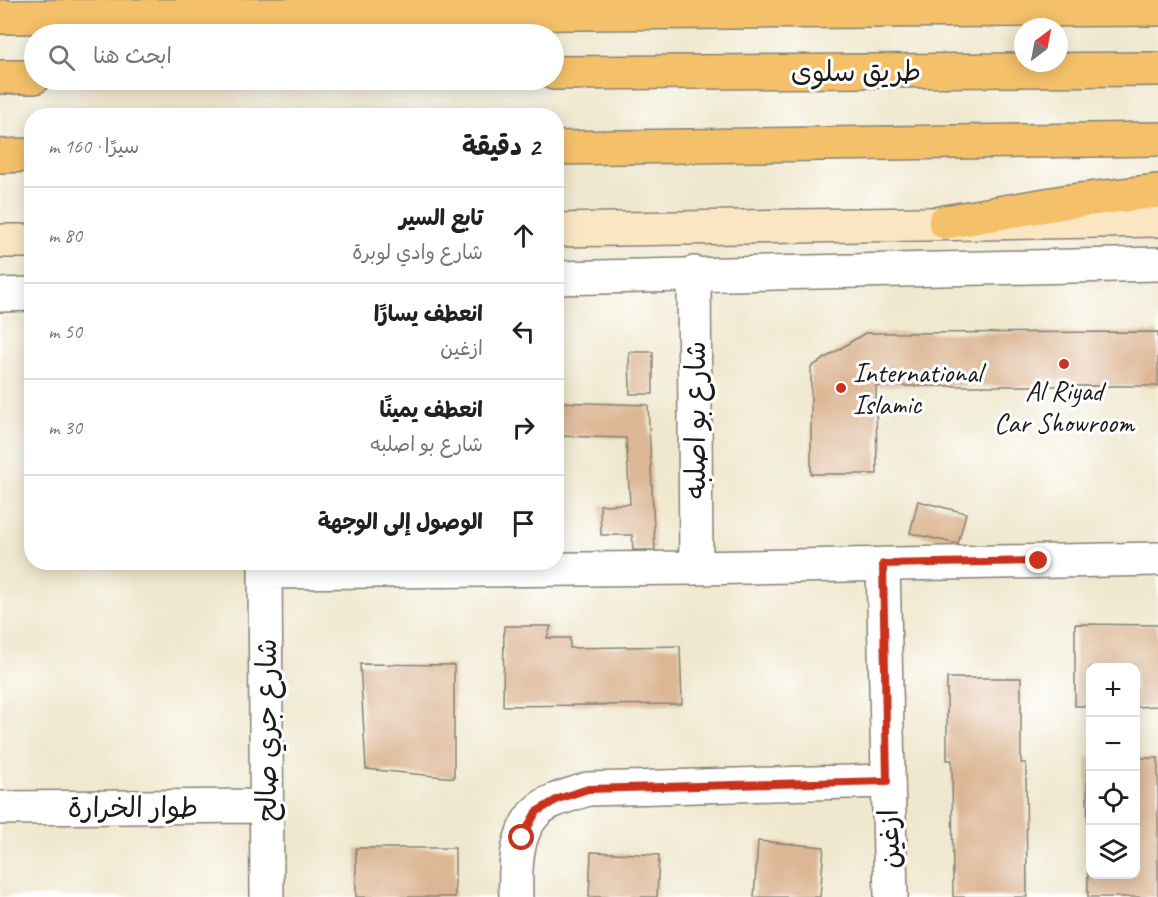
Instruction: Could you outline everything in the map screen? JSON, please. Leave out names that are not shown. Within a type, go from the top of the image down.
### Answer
[{"type":"highway","points":[[0,16],[1158,9]]},
{"type":"highway","name":"طريق سلوى","points":[[564,73],[1158,69]]},
{"type":"highway","points":[[0,77],[24,77]]},
{"type":"highway","points":[[564,148],[1158,139]]},
{"type":"highway","points":[[0,156],[24,155]]},
{"type":"highway","points":[[945,222],[1064,202],[1158,191]]},
{"type":"main road","points":[[564,230],[1158,220]]},
{"type":"street","points":[[564,278],[1158,264]]},
{"type":"street","name":"شارع بو اصلبه","points":[[694,273],[696,568]]},
{"type":"street","points":[[0,294],[24,294]]},
{"type":"street","points":[[564,568],[696,568],[1158,559]]},
{"type":"street","name":"ازغين","points":[[883,564],[891,897]]},
{"type":"street","name":"شارع جري صالح","points":[[265,570],[267,897]]},
{"type":"street","points":[[516,897],[515,864],[522,838],[536,812],[558,799],[588,789],[887,781]]},
{"type":"street","name":"طوار الخرارة","points":[[0,808],[266,806]]},
{"type":"building","points":[[1158,332],[1158,386],[876,386],[877,474],[811,474],[811,367],[865,333]]},
{"type":"building","points":[[629,352],[653,352],[653,394],[630,394]]},
{"type":"building","points":[[564,402],[648,405],[655,550],[633,550],[632,535],[601,535],[600,505],[630,504],[626,438],[564,436]]},
{"type":"building","points":[[918,501],[966,513],[958,544],[910,533]]},
{"type":"building","points":[[1075,624],[1158,625],[1158,706],[1140,707],[1140,663],[1086,663],[1086,706],[1075,706]]},
{"type":"building","points":[[504,626],[551,626],[547,638],[570,638],[570,648],[680,646],[682,704],[503,706]]},
{"type":"building","points":[[360,664],[454,665],[454,778],[366,769]]},
{"type":"building","points":[[947,678],[1021,678],[1021,763],[1026,763],[1027,897],[953,897],[952,760],[947,760]]},
{"type":"building","points":[[1140,758],[1158,758],[1158,897],[1088,897],[1088,879],[1140,879]]},
{"type":"building","points":[[758,841],[824,847],[820,897],[754,897]]},
{"type":"building","points":[[356,848],[455,848],[455,897],[356,897]]},
{"type":"building","points":[[591,852],[659,855],[657,897],[589,897]]},
{"type":"place","name":"Al Riyad Car Showroom","points":[[1064,364]]},
{"type":"place","name":"International Islamic","points":[[841,388]]},
{"type":"route","points":[[522,838],[536,812],[558,799],[588,789],[887,781],[883,564],[1039,561]]}]
